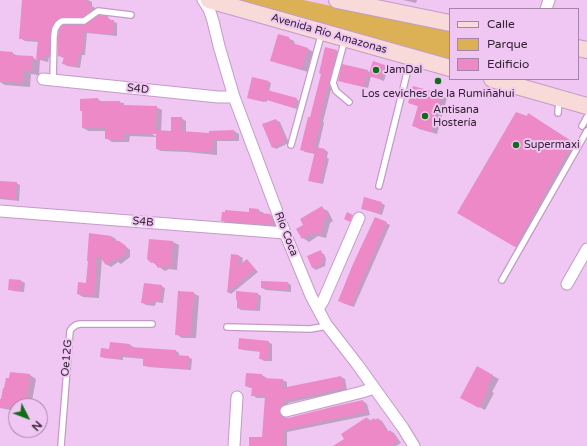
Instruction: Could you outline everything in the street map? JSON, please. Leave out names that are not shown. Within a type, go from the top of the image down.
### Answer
[{"type":"main road","name":"Avenida Río Amazonas","points":[[209,0],[449,68]]},
{"type":"main road","points":[[337,0],[378,4],[449,23]]},
{"type":"main road","points":[[494,80],[559,106],[587,106]]},
{"type":"street","name":"Río Coca","points":[[203,0],[214,21],[219,46],[234,97],[311,296],[328,326],[403,428],[413,445]]},
{"type":"street","name":"S4D","points":[[48,80],[218,97],[234,97]]},
{"type":"street","name":"S4B","points":[[0,211],[285,232]]},
{"type":"street","points":[[318,309],[359,218]]},
{"type":"street","points":[[568,284],[587,249]]},
{"type":"street","points":[[286,411],[374,388]]},
{"type":"street","points":[[234,446],[237,397]]},
{"type":"lane","points":[[48,80],[55,29],[58,24],[62,21],[84,21],[98,11],[130,14]]},
{"type":"lane","points":[[291,145],[322,32]]},
{"type":"lane","points":[[345,38],[334,83],[336,91],[349,102]]},
{"type":"lane","points":[[379,186],[411,57]]},
{"type":"lane","points":[[582,126],[587,117]]},
{"type":"lane","points":[[502,280],[587,131]]},
{"type":"lane","name":"Oe12G","points":[[60,446],[70,331],[72,328],[80,324],[152,324]]},
{"type":"lane","points":[[227,327],[310,329],[328,326]]},
{"type":"green space","points":[[234,0],[303,0],[449,31],[449,59],[283,12]]},
{"type":"building","points":[[22,0],[88,0],[88,4],[91,4],[90,12],[83,17],[62,17],[55,22],[51,28],[49,56],[44,55],[44,60],[36,59],[38,40],[19,39]]},
{"type":"building","points":[[99,15],[108,16],[108,20],[114,20],[113,34],[84,32],[82,53],[79,53],[77,66],[62,64],[64,57],[58,56],[58,36],[61,27],[63,25],[84,25]]},
{"type":"building","points":[[278,34],[289,37],[289,42],[308,48],[302,69],[270,61]]},
{"type":"building","points":[[325,47],[337,50],[319,120],[321,120],[313,153],[300,150],[321,74],[319,73]]},
{"type":"building","points":[[0,51],[13,52],[12,55],[33,56],[31,71],[24,70],[22,83],[0,81]]},
{"type":"building","name":"JamDal","points":[[373,61],[385,65],[380,79],[368,76]]},
{"type":"building","points":[[342,64],[368,70],[364,87],[338,81]]},
{"type":"building","points":[[252,77],[269,81],[267,90],[297,98],[294,108],[264,99],[264,102],[247,98]]},
{"type":"building","name":"Antisana Hostería","points":[[413,86],[442,94],[431,132],[412,126],[418,106],[408,103]]},
{"type":"building","points":[[98,98],[98,101],[120,101],[120,103],[124,103],[124,105],[157,106],[155,134],[124,133],[124,139],[105,139],[105,128],[82,128],[80,99]]},
{"type":"building","points":[[516,112],[527,116],[528,113],[573,142],[515,247],[457,213]]},
{"type":"building","points":[[171,117],[182,117],[181,131],[209,133],[209,131],[234,130],[234,139],[213,139],[212,152],[156,149],[156,130],[171,131]]},
{"type":"building","points":[[276,119],[286,141],[272,148],[262,124]]},
{"type":"building","points":[[316,147],[325,149],[324,155],[326,156],[320,183],[308,181]]},
{"type":"building","points":[[0,181],[17,182],[15,199],[0,198]]},
{"type":"building","points":[[364,197],[382,202],[379,213],[361,209]]},
{"type":"building","points":[[322,206],[328,217],[324,220],[320,235],[312,233],[302,239],[296,229],[303,225],[300,219]]},
{"type":"building","points":[[249,208],[259,209],[258,213],[270,214],[274,225],[221,221],[222,212],[225,212],[225,210],[249,212]]},
{"type":"building","points":[[347,212],[353,215],[350,222],[344,219]]},
{"type":"building","points":[[375,217],[387,222],[351,306],[338,301]]},
{"type":"building","points":[[89,233],[111,236],[111,240],[119,241],[126,246],[125,254],[115,261],[113,259],[106,265],[97,253],[94,296],[77,294],[78,282],[86,283]]},
{"type":"building","points":[[149,239],[173,241],[171,267],[163,266],[158,268],[154,262],[151,263],[147,259]]},
{"type":"building","points":[[321,250],[323,257],[322,264],[312,268],[307,256]]},
{"type":"building","points":[[231,254],[239,255],[238,266],[247,259],[255,269],[227,293]]},
{"type":"building","points":[[9,279],[21,280],[20,291],[8,290]]},
{"type":"building","points":[[261,281],[288,282],[287,290],[261,288]]},
{"type":"building","points":[[144,283],[162,285],[160,302],[152,301],[152,304],[141,303]]},
{"type":"building","points":[[178,291],[194,292],[190,336],[175,335]]},
{"type":"building","points":[[236,291],[258,293],[256,310],[237,308]]},
{"type":"building","points":[[239,338],[269,341],[268,360],[259,359],[260,351],[238,349]]},
{"type":"building","points":[[110,342],[130,344],[130,347],[176,350],[176,355],[189,356],[188,369],[143,366],[143,358],[120,355],[119,359],[100,357],[101,348],[109,349]]},
{"type":"building","points":[[477,366],[493,375],[486,388],[489,389],[479,408],[460,398]]},
{"type":"building","points":[[10,372],[30,374],[27,398],[8,398],[8,408],[0,407],[0,399],[6,378],[9,378]]},
{"type":"building","points":[[246,373],[262,374],[262,378],[283,379],[282,388],[341,376],[344,388],[283,401],[283,405],[279,409],[279,413],[282,417],[288,418],[363,400],[366,412],[283,430],[283,446],[249,446],[249,437],[262,437],[265,396],[251,396],[252,387],[245,386]]},
{"type":"building","points":[[367,417],[368,422],[374,418],[375,420],[378,418],[388,432],[390,430],[398,441],[390,446],[333,446],[344,439],[341,434]]},
{"type":"place","name":"JamDal","points":[[376,70]]},
{"type":"place","name":"Los ceviches de la Rumiñahui","points":[[438,81]]},
{"type":"place","name":"Antisana Hostería","points":[[425,116]]},
{"type":"place","name":"Supermaxi","points":[[516,145]]}]
